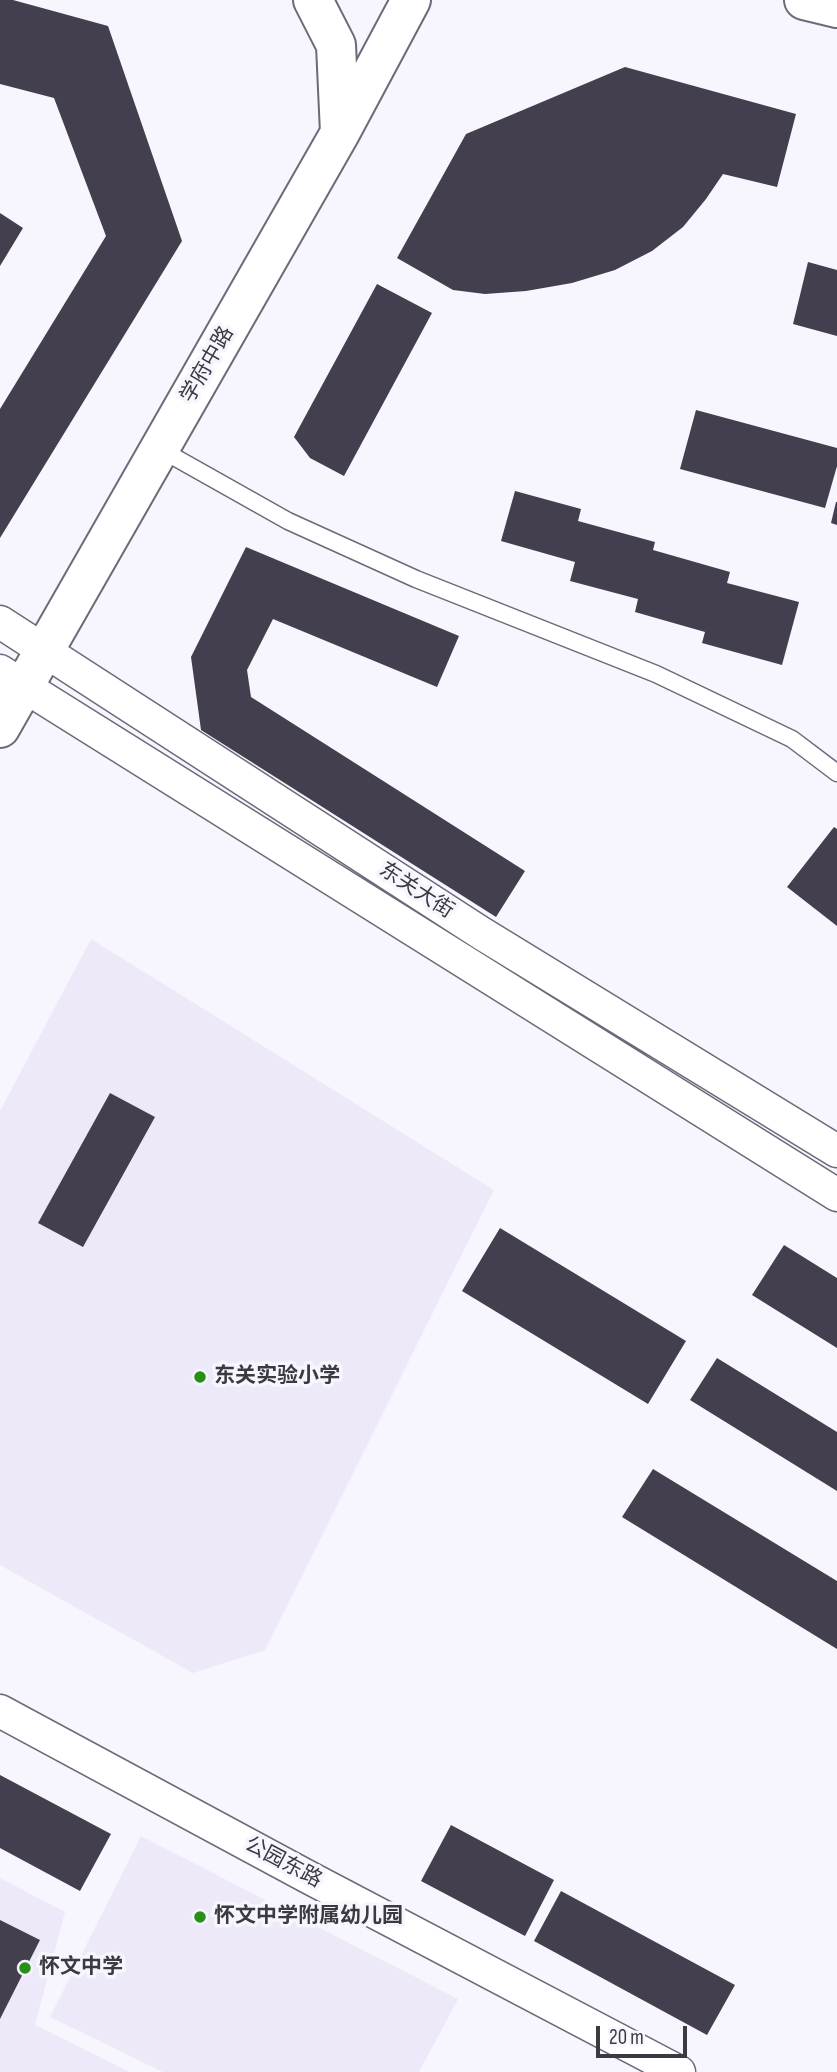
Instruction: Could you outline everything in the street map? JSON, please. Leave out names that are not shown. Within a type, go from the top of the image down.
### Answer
[{"type":"street","points":[[313,0],[336,45],[340,133]]},
{"type":"street","points":[[340,133],[388,0]]},
{"type":"street","name":"学府中路","points":[[0,728],[12,679],[45,650],[340,133],[411,0]]},
{"type":"street","points":[[804,0],[837,8]]},
{"type":"street","name":"东关大街","points":[[0,622],[481,933],[837,1151]]},
{"type":"street","name":"东关大街","points":[[12,679],[837,1195]]},
{"type":"street","name":"公园东路","points":[[0,1711],[679,2072]]},
{"type":"lane","points":[[160,449],[288,521],[416,579],[656,674],[755,721],[792,739],[837,773]]},
{"type":"shaded area","name":"东关实验小学","points":[[91,939],[494,1190],[265,1650],[193,1673],[0,1565],[0,1111]]},
{"type":"shaded area","name":"怀文中学附属幼儿园","points":[[141,1836],[458,1999],[419,2072],[163,2072],[50,2017]]},
{"type":"shaded area","name":"怀文中学","points":[[0,1878],[65,1912],[35,2025],[129,2072],[0,2072]]},
{"type":"building","points":[[0,0],[13,0],[108,26],[182,241],[0,538],[0,409],[106,236],[54,98],[0,84]]},
{"type":"building","points":[[625,67],[796,114],[777,187],[723,174],[683,227],[652,251],[615,270],[572,283],[526,291],[485,294],[453,290],[397,258],[466,134]]},
{"type":"building","points":[[0,213],[23,228],[0,266]]},
{"type":"building","points":[[808,262],[837,270],[837,336],[793,324]]},
{"type":"building","points":[[377,284],[432,313],[344,476],[310,458],[294,437]]},
{"type":"building","points":[[696,410],[837,448],[837,466],[825,508],[680,469]]},
{"type":"building","points":[[515,491],[581,509],[578,521],[655,542],[653,550],[730,572],[727,583],[799,602],[782,665],[702,643],[705,632],[635,612],[638,599],[570,581],[575,562],[501,541]]},
{"type":"building","points":[[837,502],[837,525],[831,523]]},
{"type":"building","points":[[246,547],[459,636],[437,687],[273,619],[247,670],[251,697],[525,871],[496,917],[201,730],[191,657]]},
{"type":"building","points":[[834,827],[837,829],[837,926],[787,887]]},
{"type":"building","points":[[110,1093],[155,1117],[83,1247],[38,1223]]},
{"type":"building","points":[[500,1228],[686,1341],[648,1404],[462,1291]]},
{"type":"building","points":[[784,1245],[837,1278],[837,1348],[752,1295]]},
{"type":"building","points":[[717,1358],[837,1432],[837,1491],[690,1400]]},
{"type":"building","points":[[653,1469],[837,1581],[837,1649],[622,1517]]},
{"type":"building","points":[[0,1775],[111,1834],[80,1891],[0,1848]]},
{"type":"building","points":[[451,1825],[554,1880],[525,1936],[421,1881]]},
{"type":"building","points":[[561,1891],[735,1985],[707,2035],[534,1941]]},
{"type":"building","points":[[0,1920],[40,1940],[0,2019]]},
{"type":"place","name":"东关实验小学","points":[[200,1377]]},
{"type":"place","name":"怀文中学附属幼儿园","points":[[200,1917]]},
{"type":"place","name":"怀文中学","points":[[25,1968]]}]
